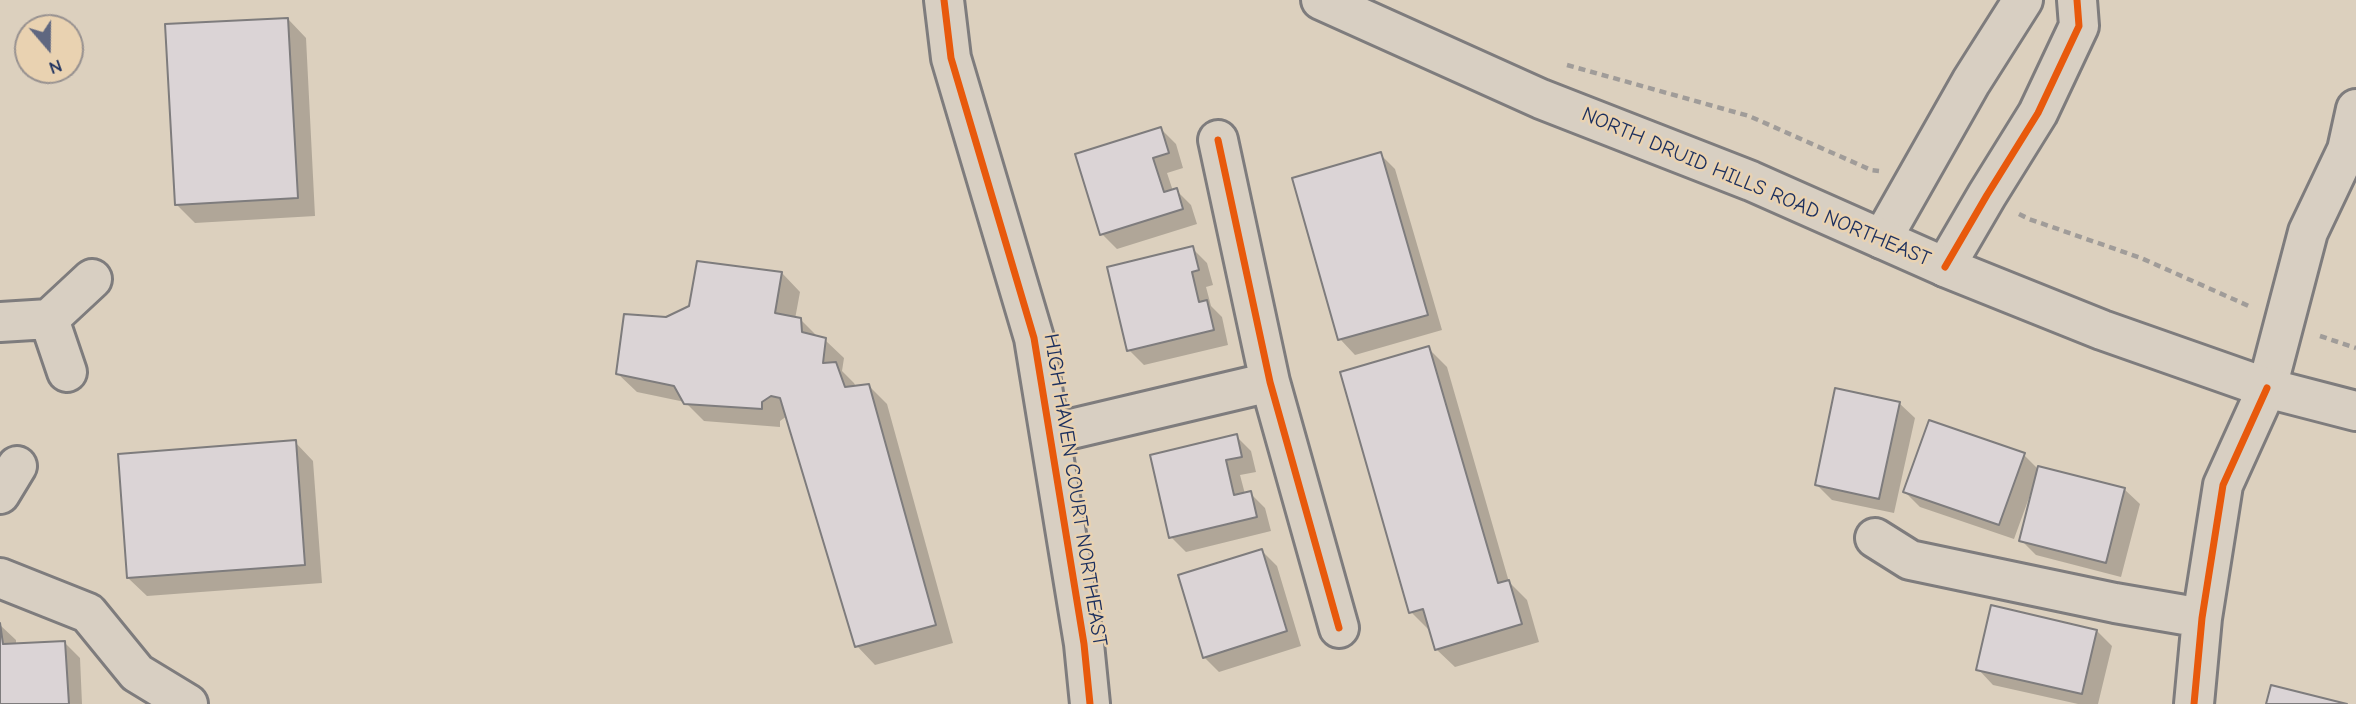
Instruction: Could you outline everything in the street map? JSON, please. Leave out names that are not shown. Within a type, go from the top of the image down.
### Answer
[{"type":"street","name":"HIGH HAVEN COURT NORTHEAST","points":[[944,0],[951,58],[1034,338],[1084,644],[1090,704]]},
{"type":"street","name":"NORTH DRUID HILLS ROAD NORTHEAST","points":[[1321,0],[1541,99],[1751,181],[1945,267],[2102,330],[2267,388],[2356,411]]},
{"type":"street","points":[[1881,239],[1971,82],[2023,0]]},
{"type":"street","points":[[1945,267],[2038,113],[2079,26],[2077,0]]},
{"type":"street","points":[[2194,704],[2202,618],[2223,485],[2267,388],[2308,232],[2347,150],[2356,109]]},
{"type":"street","points":[[1218,140],[1270,382],[1339,628]]},
{"type":"street","points":[[0,322],[49,319],[92,279]]},
{"type":"street","points":[[49,319],[67,372]]},
{"type":"street","points":[[1050,434],[1270,382]]},
{"type":"street","points":[[1875,538],[1910,560],[2115,603],[2202,618]]},
{"type":"street","points":[[0,578],[88,612],[137,673],[188,704]]},
{"type":"building","points":[[288,18],[298,198],[175,205],[165,24]]},
{"type":"building","points":[[1161,127],[1169,153],[1153,158],[1164,192],[1177,188],[1183,209],[1100,235],[1075,154]]},
{"type":"building","points":[[1381,152],[1428,315],[1338,340],[1292,178]]},
{"type":"building","points":[[1193,246],[1199,270],[1192,272],[1199,302],[1207,300],[1214,330],[1127,351],[1107,267]]},
{"type":"building","points":[[697,261],[782,272],[775,313],[801,318],[802,332],[826,338],[823,363],[836,362],[845,387],[869,384],[936,625],[855,647],[780,398],[771,396],[762,402],[762,409],[684,404],[674,386],[616,374],[624,314],[666,317],[689,306]]},
{"type":"building","points":[[1429,346],[1498,583],[1509,580],[1522,624],[1435,650],[1423,609],[1409,613],[1340,372]]},
{"type":"building","points":[[1835,388],[1900,402],[1879,499],[1815,485]]},
{"type":"building","points":[[1929,420],[2025,453],[1999,525],[1903,492]]},
{"type":"building","points":[[1237,434],[1242,457],[1226,460],[1234,495],[1251,491],[1257,517],[1169,538],[1150,455]]},
{"type":"building","points":[[296,440],[305,565],[127,578],[118,454]]},
{"type":"building","points":[[2038,466],[2125,488],[2106,563],[2019,541]]},
{"type":"building","points":[[1262,549],[1287,631],[1203,658],[1178,575]]},
{"type":"building","points":[[1991,605],[2097,630],[2082,694],[1976,670]]},
{"type":"building","points":[[0,623],[3,644],[65,641],[69,704],[0,704]]},
{"type":"building","points":[[2271,685],[2347,704],[2266,704]]},
{"type":"cycle path","points":[[944,0],[951,58],[1034,338],[1084,644],[1090,704]]},
{"type":"cycle path","points":[[1945,267],[2038,113],[2079,26],[2077,0]]},
{"type":"cycle path","points":[[1218,140],[1270,382],[1339,628]]},
{"type":"cycle path","points":[[2194,704],[2202,618],[2223,485],[2267,388]]}]
